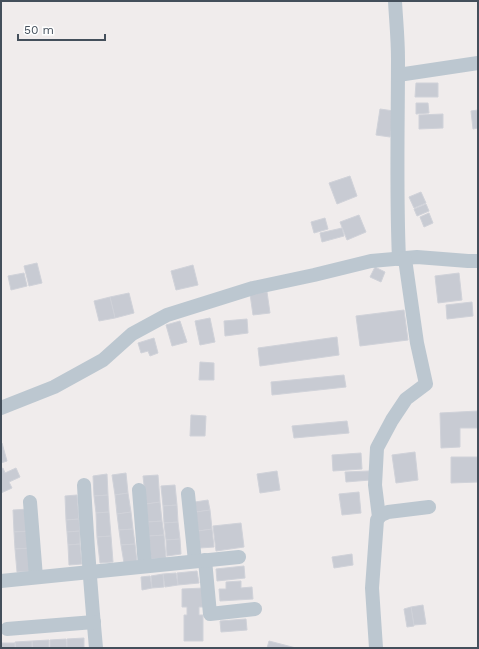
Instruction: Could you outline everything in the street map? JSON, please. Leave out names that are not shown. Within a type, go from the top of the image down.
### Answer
[{"type":"street","points":[[376,648],[372,588],[377,520],[379,517],[375,485],[378,448],[392,420],[406,399],[426,384],[417,343],[398,232],[398,75],[395,1]]},
{"type":"street","points":[[398,75],[478,63]]},
{"type":"street","points":[[1,408],[54,387],[82,372],[103,360],[132,334],[167,315],[253,288],[371,261],[417,257],[478,261]]},
{"type":"street","points":[[84,485],[89,572],[96,648]]},
{"type":"street","points":[[139,490],[145,566]]},
{"type":"street","points":[[188,494],[210,614],[255,609]]},
{"type":"street","points":[[30,502],[36,577]]},
{"type":"street","points":[[379,517],[388,512],[429,508]]},
{"type":"street","points":[[1,581],[239,557]]},
{"type":"street","points":[[7,629],[94,622]]},
{"type":"building","points":[[416,83],[438,83],[438,97],[415,97]]},
{"type":"building","points":[[416,103],[428,103],[429,113],[416,114]]},
{"type":"building","points":[[380,109],[394,111],[390,137],[376,135]]},
{"type":"building","points":[[478,110],[478,128],[473,129],[471,111]]},
{"type":"building","points":[[443,114],[443,128],[419,129],[419,115]]},
{"type":"building","points":[[350,176],[357,196],[337,204],[329,183]]},
{"type":"building","points":[[421,192],[426,203],[414,208],[409,197]]},
{"type":"building","points":[[426,204],[429,211],[417,216],[414,209]]},
{"type":"building","points":[[429,213],[433,223],[424,227],[420,217]]},
{"type":"building","points":[[359,215],[366,232],[347,240],[340,222]]},
{"type":"building","points":[[325,218],[328,229],[314,233],[311,222]]},
{"type":"building","points":[[342,228],[344,236],[322,242],[320,233]]},
{"type":"building","points":[[37,263],[42,283],[29,286],[24,266]]},
{"type":"building","points":[[193,265],[198,285],[176,290],[171,271]]},
{"type":"building","points":[[375,267],[385,272],[381,282],[370,277]]},
{"type":"building","points":[[24,273],[27,286],[11,290],[8,276]]},
{"type":"building","points":[[459,273],[462,300],[438,303],[435,276]]},
{"type":"building","points":[[267,292],[270,313],[253,315],[250,294]]},
{"type":"building","points":[[129,293],[134,313],[115,318],[110,297]]},
{"type":"building","points":[[110,297],[115,318],[99,321],[94,301]]},
{"type":"building","points":[[472,302],[473,316],[447,319],[446,305]]},
{"type":"building","points":[[404,310],[408,340],[360,346],[356,316]]},
{"type":"building","points":[[210,318],[215,342],[200,345],[195,321]]},
{"type":"building","points":[[247,319],[248,333],[225,336],[224,321]]},
{"type":"building","points":[[180,321],[187,342],[172,346],[166,325]]},
{"type":"building","points":[[337,337],[339,355],[260,366],[258,348]]},
{"type":"building","points":[[154,338],[158,353],[150,356],[148,351],[141,353],[138,343]]},
{"type":"building","points":[[200,362],[214,363],[214,380],[199,380]]},
{"type":"building","points":[[344,375],[346,387],[272,395],[271,382]]},
{"type":"building","points":[[478,411],[478,428],[460,428],[460,447],[441,448],[440,413]]},
{"type":"building","points":[[191,415],[206,416],[205,436],[190,436]]},
{"type":"building","points":[[347,421],[349,433],[294,438],[292,426]]},
{"type":"building","points":[[1,443],[7,461],[1,463]]},
{"type":"building","points":[[415,452],[418,480],[396,483],[392,455]]},
{"type":"building","points":[[361,453],[362,469],[333,471],[332,455]]},
{"type":"building","points":[[451,457],[478,457],[478,482],[451,483]]},
{"type":"building","points":[[3,468],[5,473],[16,468],[20,477],[9,482],[12,488],[1,493],[1,469]]},
{"type":"building","points":[[277,471],[280,490],[260,493],[257,474]]},
{"type":"building","points":[[369,471],[370,480],[346,482],[345,472]]},
{"type":"building","points":[[126,473],[128,493],[115,495],[112,475]]},
{"type":"building","points":[[107,474],[108,495],[94,496],[93,476]]},
{"type":"building","points":[[158,475],[160,502],[146,504],[143,476]]},
{"type":"building","points":[[175,485],[177,505],[163,506],[161,486]]},
{"type":"building","points":[[359,492],[361,513],[342,515],[339,494]]},
{"type":"building","points":[[128,493],[131,512],[117,514],[115,495]]},
{"type":"building","points":[[77,495],[79,519],[66,520],[65,496]]},
{"type":"building","points":[[108,495],[109,512],[96,513],[94,496]]},
{"type":"building","points":[[208,500],[210,510],[196,512],[195,502]]},
{"type":"building","points":[[160,502],[162,521],[148,522],[146,504]]},
{"type":"building","points":[[177,505],[178,522],[164,523],[163,506]]},
{"type":"building","points":[[29,509],[30,531],[14,532],[13,510]]},
{"type":"building","points":[[210,510],[212,529],[198,531],[196,512]]},
{"type":"building","points":[[109,512],[111,536],[97,537],[96,513]]},
{"type":"building","points":[[131,512],[133,529],[119,530],[117,514]]},
{"type":"building","points":[[79,519],[80,531],[67,532],[66,520]]},
{"type":"building","points":[[162,521],[164,535],[149,536],[148,522]]},
{"type":"building","points":[[178,522],[180,539],[166,540],[164,523]]},
{"type":"building","points":[[241,523],[244,547],[216,551],[213,526]]},
{"type":"building","points":[[133,529],[135,544],[121,545],[119,530]]},
{"type":"building","points":[[212,529],[214,547],[200,548],[198,531]]},
{"type":"building","points":[[30,531],[31,548],[15,549],[14,532]]},
{"type":"building","points":[[80,531],[80,544],[68,545],[67,532]]},
{"type":"building","points":[[164,535],[166,558],[151,559],[149,536]]},
{"type":"building","points":[[111,536],[113,562],[100,563],[97,537]]},
{"type":"building","points":[[180,539],[181,554],[167,556],[166,540]]},
{"type":"building","points":[[80,544],[82,564],[69,565],[68,545]]},
{"type":"building","points":[[135,544],[137,562],[124,563],[121,545]]},
{"type":"building","points":[[31,548],[33,571],[17,572],[15,549]]},
{"type":"building","points":[[352,554],[353,565],[334,568],[332,557]]},
{"type":"building","points":[[244,566],[245,578],[217,581],[216,569]]},
{"type":"building","points":[[197,571],[199,583],[178,585],[177,573]]},
{"type":"building","points":[[176,573],[178,585],[165,587],[163,574]]},
{"type":"building","points":[[163,574],[164,587],[152,588],[151,576]]},
{"type":"building","points":[[150,576],[152,588],[142,590],[141,577]]},
{"type":"building","points":[[241,581],[241,588],[252,587],[253,599],[220,601],[219,589],[226,589],[226,582]]},
{"type":"building","points":[[204,588],[204,607],[199,607],[199,615],[203,615],[203,641],[184,641],[184,615],[187,615],[187,607],[182,607],[182,589]]},
{"type":"building","points":[[423,605],[426,624],[414,625],[411,607]]},
{"type":"building","points":[[411,607],[414,626],[407,627],[404,609]]},
{"type":"building","points":[[246,619],[247,630],[221,632],[220,621]]},
{"type":"building","points":[[84,638],[84,648],[67,648],[67,639]]},
{"type":"building","points":[[66,639],[67,648],[50,648],[50,640]]},
{"type":"building","points":[[49,640],[49,648],[33,648],[32,641]]},
{"type":"building","points":[[32,641],[32,648],[16,648],[15,642]]},
{"type":"building","points":[[269,641],[296,648],[267,648]]},
{"type":"building","points":[[1,643],[15,643],[15,648],[1,648]]}]
